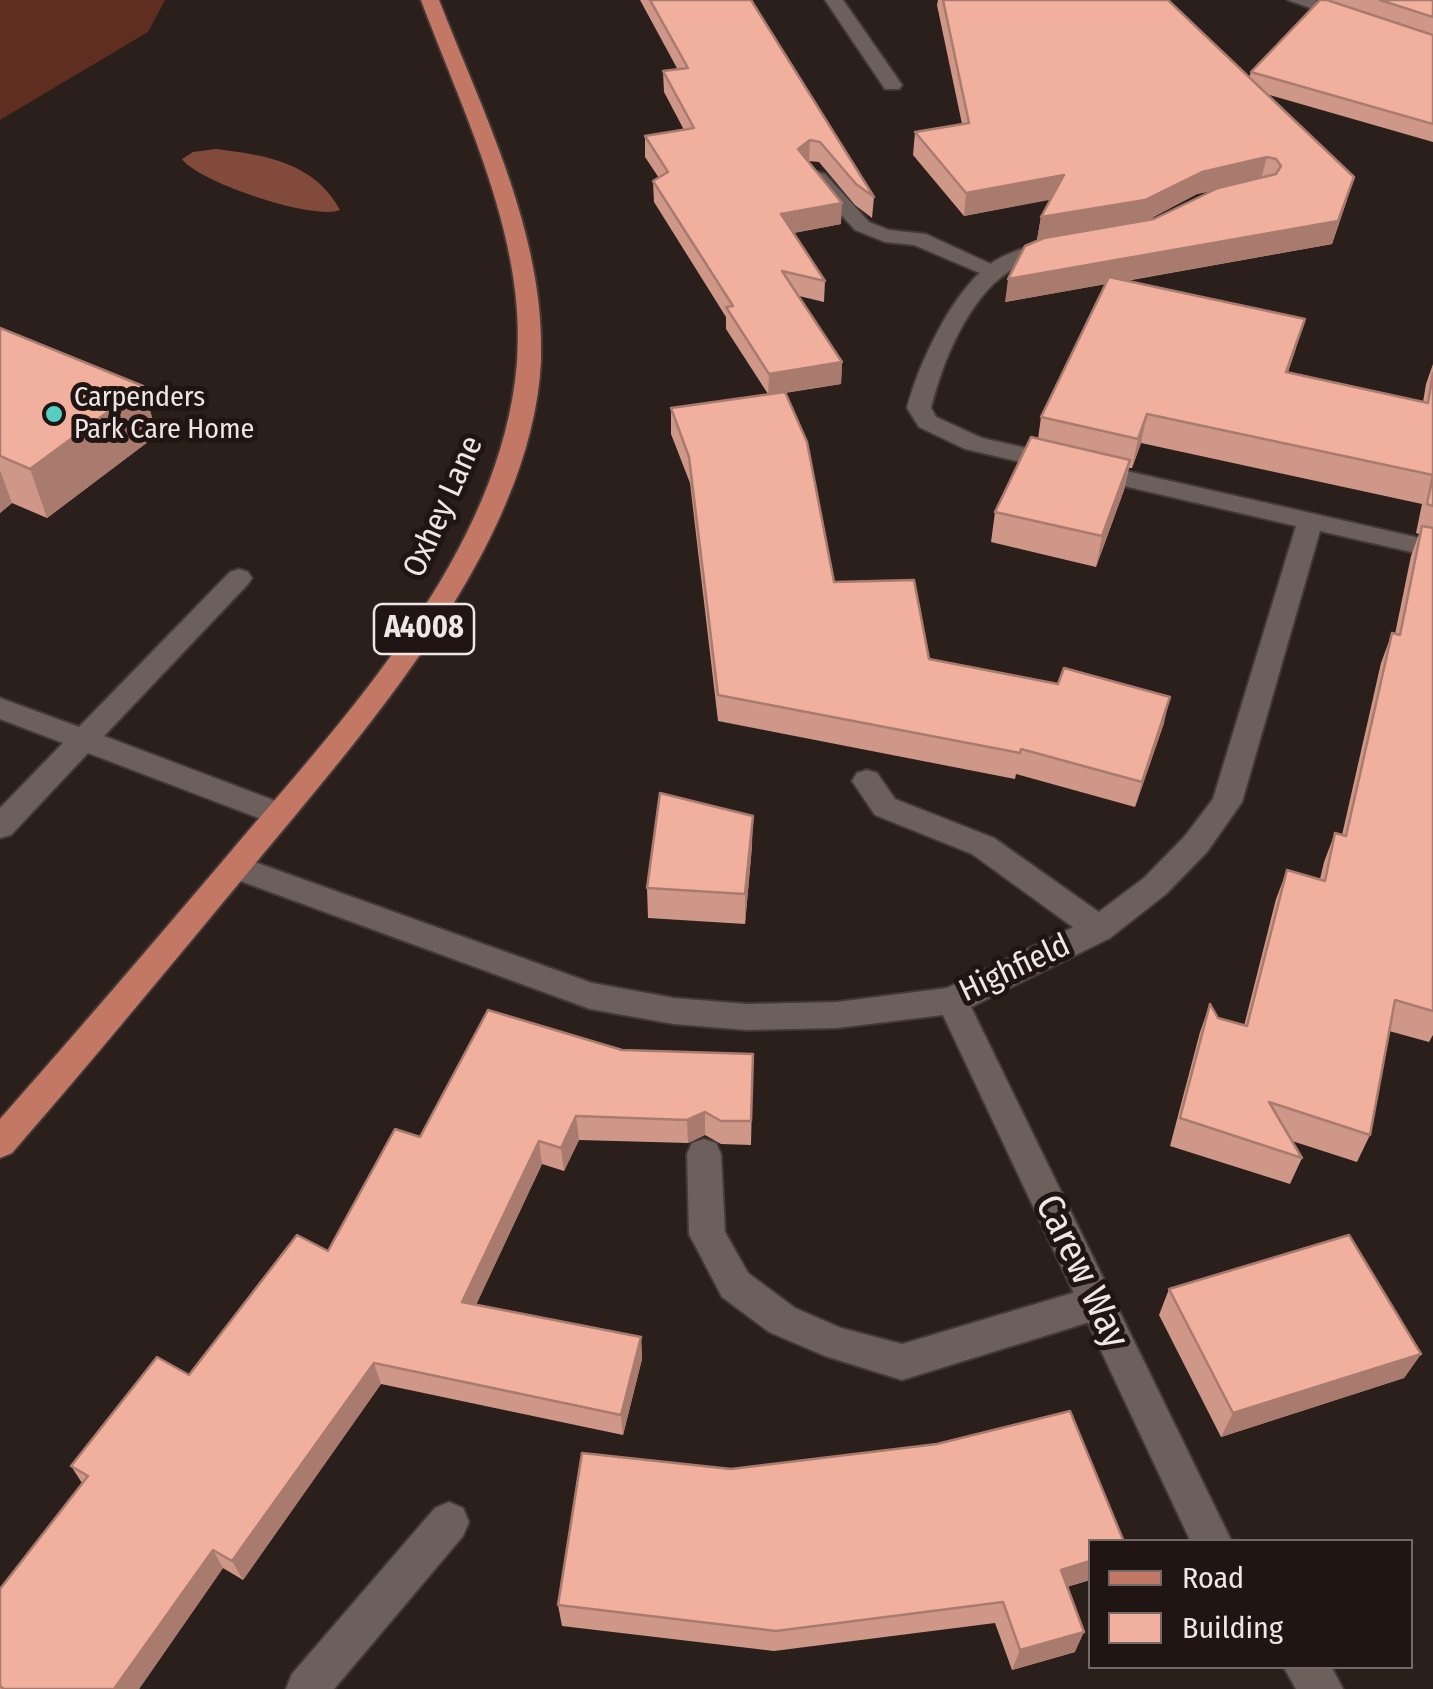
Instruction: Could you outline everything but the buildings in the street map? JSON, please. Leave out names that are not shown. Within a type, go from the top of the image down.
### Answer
[{"type":"main road","name":"Oxhey Lane","points":[[0,1143],[235,867],[411,650],[458,572],[501,479],[523,410],[529,360],[521,252],[430,0]]},
{"type":"street","points":[[834,0],[892,84]]},
{"type":"street","points":[[1297,0],[1365,22]]},
{"type":"street","points":[[811,170],[845,212],[862,226],[885,236],[918,239],[996,271]]},
{"type":"street","points":[[1082,242],[1022,256],[996,271],[974,293],[922,389],[919,408],[928,422],[974,444],[1433,549]]},
{"type":"street","name":"Highfield","points":[[235,867],[590,996],[674,1011],[746,1017],[837,1015],[952,1001],[1098,929],[1155,886],[1196,844],[1227,802],[1310,521]]},
{"type":"street","points":[[0,826],[239,578]]},
{"type":"street","points":[[0,708],[279,814]]},
{"type":"street","points":[[866,782],[885,807],[983,846],[1098,929]]},
{"type":"street","name":"Carew Way","points":[[952,1001],[1211,1539]]},
{"type":"street","points":[[704,1154],[707,1234],[735,1285],[782,1320],[838,1344],[902,1362],[1096,1302]]},
{"type":"street","points":[[307,1689],[449,1522]]},
{"type":"street","points":[[1306,1669],[1322,1689]]},
{"type":"shaded area","points":[[0,0],[165,0],[148,32],[0,120]]},
{"type":"shaded area","points":[[216,149],[287,164],[317,181],[340,210],[307,210],[257,197],[210,178],[182,159],[193,152]]},
{"type":"place","name":"Carpenders Park Care Home","points":[[54,414]]}]
